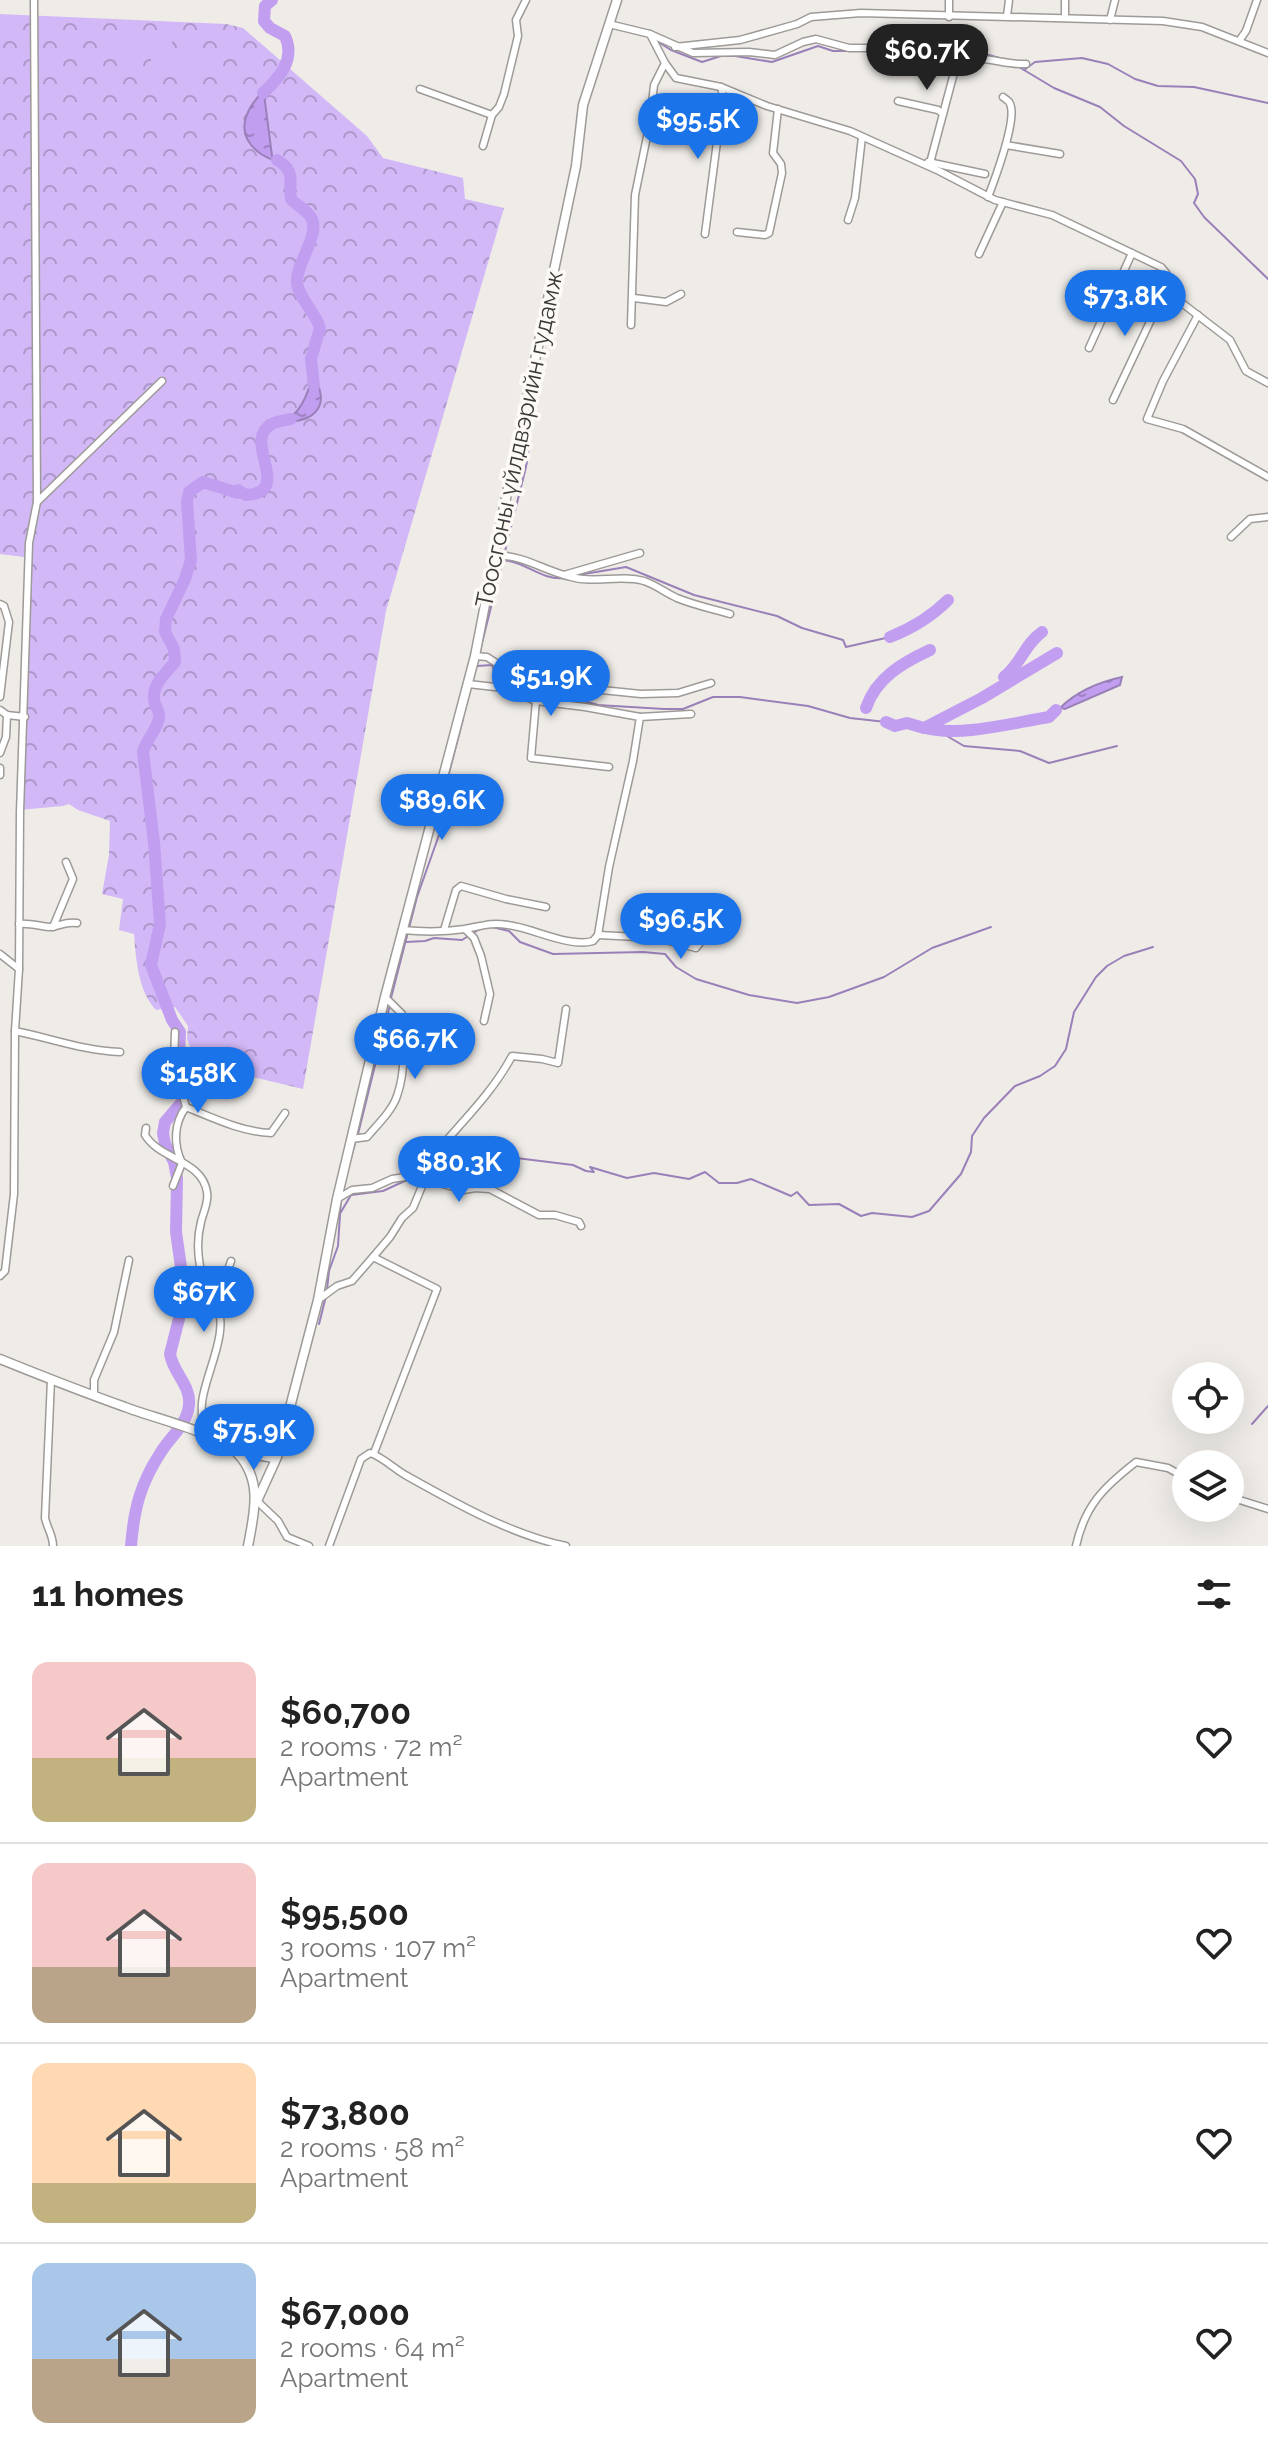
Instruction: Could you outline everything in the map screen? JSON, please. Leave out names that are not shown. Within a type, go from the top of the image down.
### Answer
[{"type":"main road","name":"Тоосгоны үйлдвэрийн гудамж","points":[[248,1546],[257,1501],[276,1459],[318,1300],[337,1199],[385,997],[475,656],[576,166],[583,105],[616,0]]},
{"type":"main road","points":[[0,1359],[227,1445],[237,1452],[250,1474],[257,1501]]},
{"type":"street","points":[[0,1276],[5,1271],[14,1194],[20,812],[29,543],[37,502],[34,0]]},
{"type":"street","points":[[483,146],[492,115],[504,94],[518,36],[516,20],[526,0]]},
{"type":"street","points":[[949,0],[949,17]]},
{"type":"street","points":[[1007,16],[1009,0]]},
{"type":"street","points":[[1065,0],[1065,18]]},
{"type":"street","points":[[1110,20],[1115,0]]},
{"type":"street","points":[[1239,41],[1257,0]]},
{"type":"street","points":[[675,47],[740,40],[811,17],[861,13],[1163,21],[1215,31],[1268,53]]},
{"type":"street","points":[[609,24],[650,34],[693,53],[775,55],[816,39],[849,48],[891,48],[899,53],[1026,64]]},
{"type":"street","points":[[650,34],[676,78],[721,87],[862,137],[939,171],[988,197],[1052,215],[1165,269],[1165,290],[1113,400]]},
{"type":"street","points":[[631,325],[635,195],[654,85],[665,63]]},
{"type":"street","points":[[930,163],[955,69]]},
{"type":"street","points":[[705,234],[723,96],[721,87]]},
{"type":"street","points":[[420,89],[492,115]]},
{"type":"street","points":[[988,197],[1006,145],[1012,112],[1010,103],[1003,97]]},
{"type":"street","points":[[898,101],[938,110],[943,114]]},
{"type":"street","points":[[737,232],[769,233],[782,173],[781,164],[773,153],[778,109]]},
{"type":"street","points":[[848,220],[855,198],[862,137]]},
{"type":"street","points":[[1006,145],[1060,154]]},
{"type":"street","points":[[905,157],[985,174]]},
{"type":"street","points":[[979,254],[1003,202]]},
{"type":"street","points":[[1089,348],[1132,253]]},
{"type":"street","points":[[1165,290],[1230,340],[1246,371],[1268,383]]},
{"type":"street","points":[[634,298],[666,302],[681,294]]},
{"type":"street","points":[[1198,315],[1147,419],[1183,429],[1268,477]]},
{"type":"street","points":[[37,502],[162,381]]},
{"type":"street","points":[[1231,537],[1250,519],[1268,517]]},
{"type":"street","points":[[564,575],[640,553]]},
{"type":"street","points":[[495,555],[509,555],[528,560],[544,569],[594,581],[645,581],[679,599],[730,614]]},
{"type":"street","points":[[0,604],[4,606],[9,622],[0,697]]},
{"type":"street","points":[[475,656],[487,657],[537,689],[553,694],[582,688],[641,694],[678,693],[711,683]]},
{"type":"street","points":[[468,684],[504,688],[536,701],[640,717],[691,714]]},
{"type":"street","points":[[536,701],[531,758],[609,767]]},
{"type":"street","points":[[0,710],[7,715],[25,717]]},
{"type":"street","points":[[0,753],[6,737],[7,715]]},
{"type":"street","points":[[402,930],[465,929],[488,923],[512,925],[543,935],[587,943],[593,941],[598,935],[640,717]]},
{"type":"street","points":[[0,768],[0,775]]},
{"type":"street","points":[[53,927],[73,879],[66,862]]},
{"type":"street","points":[[444,930],[456,890],[461,886],[546,907]]},
{"type":"street","points":[[598,935],[658,938],[696,948],[724,906]]},
{"type":"street","points":[[19,924],[53,927],[65,921],[77,923]]},
{"type":"street","points":[[465,929],[474,938],[481,956],[490,994],[484,1021]]},
{"type":"street","points":[[0,954],[19,969]]},
{"type":"street","points":[[351,1139],[367,1137],[397,1096],[404,1047],[402,1014],[385,997]]},
{"type":"street","points":[[418,1175],[481,1100],[512,1056],[558,1063],[566,1009]]},
{"type":"street","points":[[15,1031],[99,1051],[120,1052]]},
{"type":"street","points":[[175,1032],[174,1062],[186,1107]]},
{"type":"street","points":[[186,1107],[228,1124],[271,1133],[285,1113]]},
{"type":"street","points":[[173,1186],[180,1162],[177,1150],[178,1118],[186,1107]]},
{"type":"street","points":[[146,1128],[145,1135],[151,1145],[190,1166],[207,1192],[200,1224],[200,1269],[206,1288],[220,1311],[220,1327],[202,1402],[203,1435]]},
{"type":"street","points":[[337,1199],[352,1190],[372,1188],[392,1179],[418,1175],[464,1190],[490,1189],[539,1215],[555,1215],[579,1222],[581,1226]]},
{"type":"street","points":[[318,1300],[337,1286],[352,1281],[413,1208],[425,1179]]},
{"type":"street","points":[[373,1257],[437,1289],[374,1453]]},
{"type":"street","points":[[94,1395],[94,1380],[114,1332],[129,1260]]},
{"type":"street","points":[[216,1305],[231,1261]]},
{"type":"street","points":[[51,1380],[45,1518],[53,1546]]},
{"type":"street","points":[[237,1452],[276,1459]]},
{"type":"street","points":[[329,1546],[361,1459],[370,1453],[481,1515],[549,1543],[566,1546]]},
{"type":"street","points":[[1076,1546],[1080,1525],[1104,1488],[1136,1462],[1172,1470]]},
{"type":"street","points":[[257,1501],[278,1521],[287,1537],[309,1546]]},
{"type":"street","points":[[1244,1501],[1268,1509]]},
{"type":"green space","points":[[0,14],[226,24],[243,28],[367,136],[383,158],[463,178],[465,199],[504,208],[386,611],[303,1089],[219,1069],[191,1049],[187,1039],[188,1026],[175,1007],[156,1010],[150,1002],[139,974],[134,934],[119,930],[123,899],[102,894],[109,855],[110,821],[69,804],[19,810],[32,558],[0,554]]},
{"type":"green space","points":[[120,39],[141,39],[141,75],[120,75]]},
{"type":"green space","points":[[151,39],[172,39],[172,75],[151,75]]},
{"type":"green space","points":[[182,40],[203,40],[203,75],[182,75]]},
{"type":"water","points":[[274,81],[276,83],[264,94],[272,156],[288,169],[251,145],[244,125],[251,106]]},
{"type":"water","points":[[310,373],[320,389],[319,407],[305,419],[277,424],[293,415],[302,404],[310,385]]},
{"type":"water","points":[[1122,677],[1120,685],[1065,709],[1060,708],[1088,688]]},
{"type":"waterway","points":[[263,93],[280,75],[288,53],[285,36],[264,21],[265,6],[272,0]]},
{"type":"waterway","points":[[655,40],[702,62],[721,56],[772,62],[818,46],[847,51]]},
{"type":"waterway","points":[[885,51],[915,60],[921,58]]},
{"type":"waterway","points":[[934,52],[982,53],[1006,60]]},
{"type":"waterway","points":[[1024,70],[1035,62],[1082,58],[1108,64],[1135,79],[1158,86],[1194,87],[1268,103]]},
{"type":"waterway","points":[[1019,67],[1054,88],[1100,107],[1124,126],[1181,161],[1195,179],[1198,194],[1194,203],[1204,217],[1268,279]]},
{"type":"waterway","points":[[277,160],[289,173],[291,199],[313,223],[297,283],[320,328],[311,359],[314,386]]},
{"type":"waterway","points":[[480,651],[525,471],[529,425],[537,387]]},
{"type":"waterway","points":[[131,1546],[136,1508],[143,1486],[161,1452],[182,1425],[189,1405],[187,1391],[170,1354],[183,1303],[183,1281],[176,1232],[177,1178],[163,1133],[165,1122],[183,1101],[178,1082],[180,1032],[172,1020],[151,965],[160,924],[143,752],[159,718],[154,700],[155,689],[175,662],[174,649],[165,632],[166,619],[191,560],[189,492],[203,482],[238,493],[238,490],[246,495],[260,492],[266,485],[267,475],[261,441],[264,432],[274,423],[291,419]]},
{"type":"waterway","points":[[502,560],[548,577],[564,578]]},
{"type":"waterway","points":[[578,575],[626,567],[694,595],[777,616],[802,628],[843,640],[846,647],[890,637]]},
{"type":"waterway","points":[[890,637],[921,622],[948,600]]},
{"type":"waterway","points":[[1004,677],[1042,632]]},
{"type":"waterway","points":[[866,708],[883,680],[930,650]]},
{"type":"waterway","points":[[886,722],[895,726],[907,723],[924,728],[1057,653]]},
{"type":"waterway","points":[[477,666],[492,665],[495,674],[509,677],[531,696]]},
{"type":"waterway","points":[[568,702],[573,698],[598,705],[683,709],[713,697],[740,697],[808,706],[850,718],[886,722]]},
{"type":"waterway","points":[[925,728],[954,731],[987,728],[1049,717],[1056,710]]},
{"type":"waterway","points":[[391,998],[417,897],[445,818],[448,777],[463,719]]},
{"type":"waterway","points":[[935,729],[964,746],[1020,751],[1049,763],[1117,746]]},
{"type":"waterway","points":[[406,942],[434,938],[462,940],[483,927]]},
{"type":"waterway","points":[[492,927],[509,931],[520,942],[553,954],[665,954],[676,967],[696,979],[749,995],[797,1003],[829,997],[884,977],[932,948],[991,927]]},
{"type":"waterway","points":[[453,1184],[474,1182],[490,1167],[508,1157],[573,1165],[594,1172],[590,1167],[627,1178],[654,1173],[689,1179],[705,1172],[719,1183],[751,1179],[791,1196],[797,1192],[809,1205],[839,1204],[861,1216],[872,1213],[912,1217],[929,1211],[961,1174],[971,1152],[972,1136],[984,1118],[1015,1086],[1055,1066],[1066,1049],[1074,1012],[1096,977],[1124,956],[1153,947]]},
{"type":"waterway","points":[[358,1134],[390,1005]]},
{"type":"waterway","points":[[350,1161],[356,1140]]},
{"type":"waterway","points":[[343,1192],[348,1167]]},
{"type":"waterway","points":[[341,1212],[351,1195],[383,1191],[409,1179],[423,1181]]},
{"type":"waterway","points":[[327,1290],[329,1271],[338,1246],[341,1199]]},
{"type":"waterway","points":[[319,1324],[326,1296]]},
{"type":"waterway","points":[[1252,1424],[1268,1406]]}]
